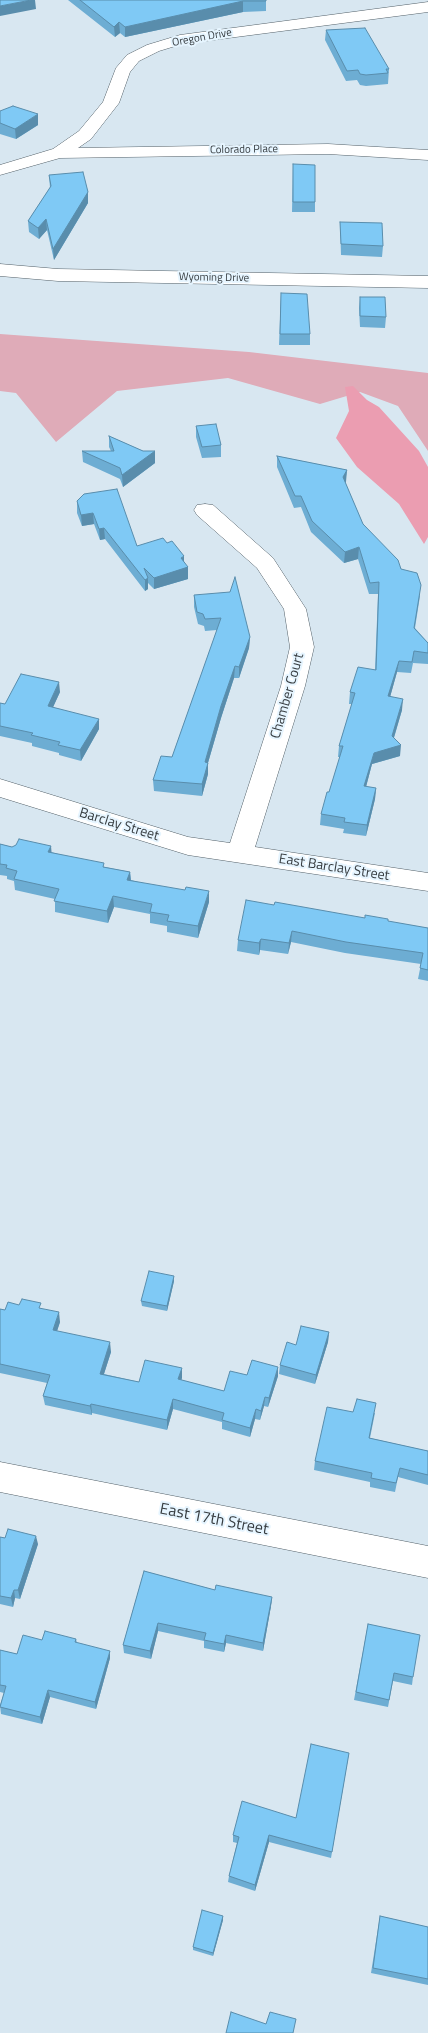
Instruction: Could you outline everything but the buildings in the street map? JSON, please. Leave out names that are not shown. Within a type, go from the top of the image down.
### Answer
[{"type":"street","points":[[306,2],[312,21]]},
{"type":"street","name":"Oregon Drive","points":[[0,170],[59,153],[85,134],[111,103],[122,71],[133,58],[153,48],[180,40],[428,7]]},
{"type":"street","name":"Colorado Place","points":[[59,153],[328,149],[428,155]]},
{"type":"street","name":"Wyoming Drive","points":[[0,270],[58,275],[428,282]]},
{"type":"street","name":"Chamber Court","points":[[205,510],[265,563],[295,609],[302,647],[292,686],[240,853]]},
{"type":"street","name":"Barclay Street","points":[[0,788],[188,846],[240,853]]},
{"type":"street","name":"East Barclay Street","points":[[240,853],[428,882]]},
{"type":"street","name":"East 17th Street","points":[[0,1477],[428,1562]]},
{"type":"shaded area","points":[[0,334],[249,352],[428,373],[428,451],[398,406],[360,392],[320,404],[228,378],[117,391],[56,442],[16,393],[0,391]]},
{"type":"shaded area","points":[[353,386],[367,400],[379,407],[419,451],[428,467],[428,537],[424,544],[399,504],[357,467],[336,438],[349,411],[345,387]]}]
